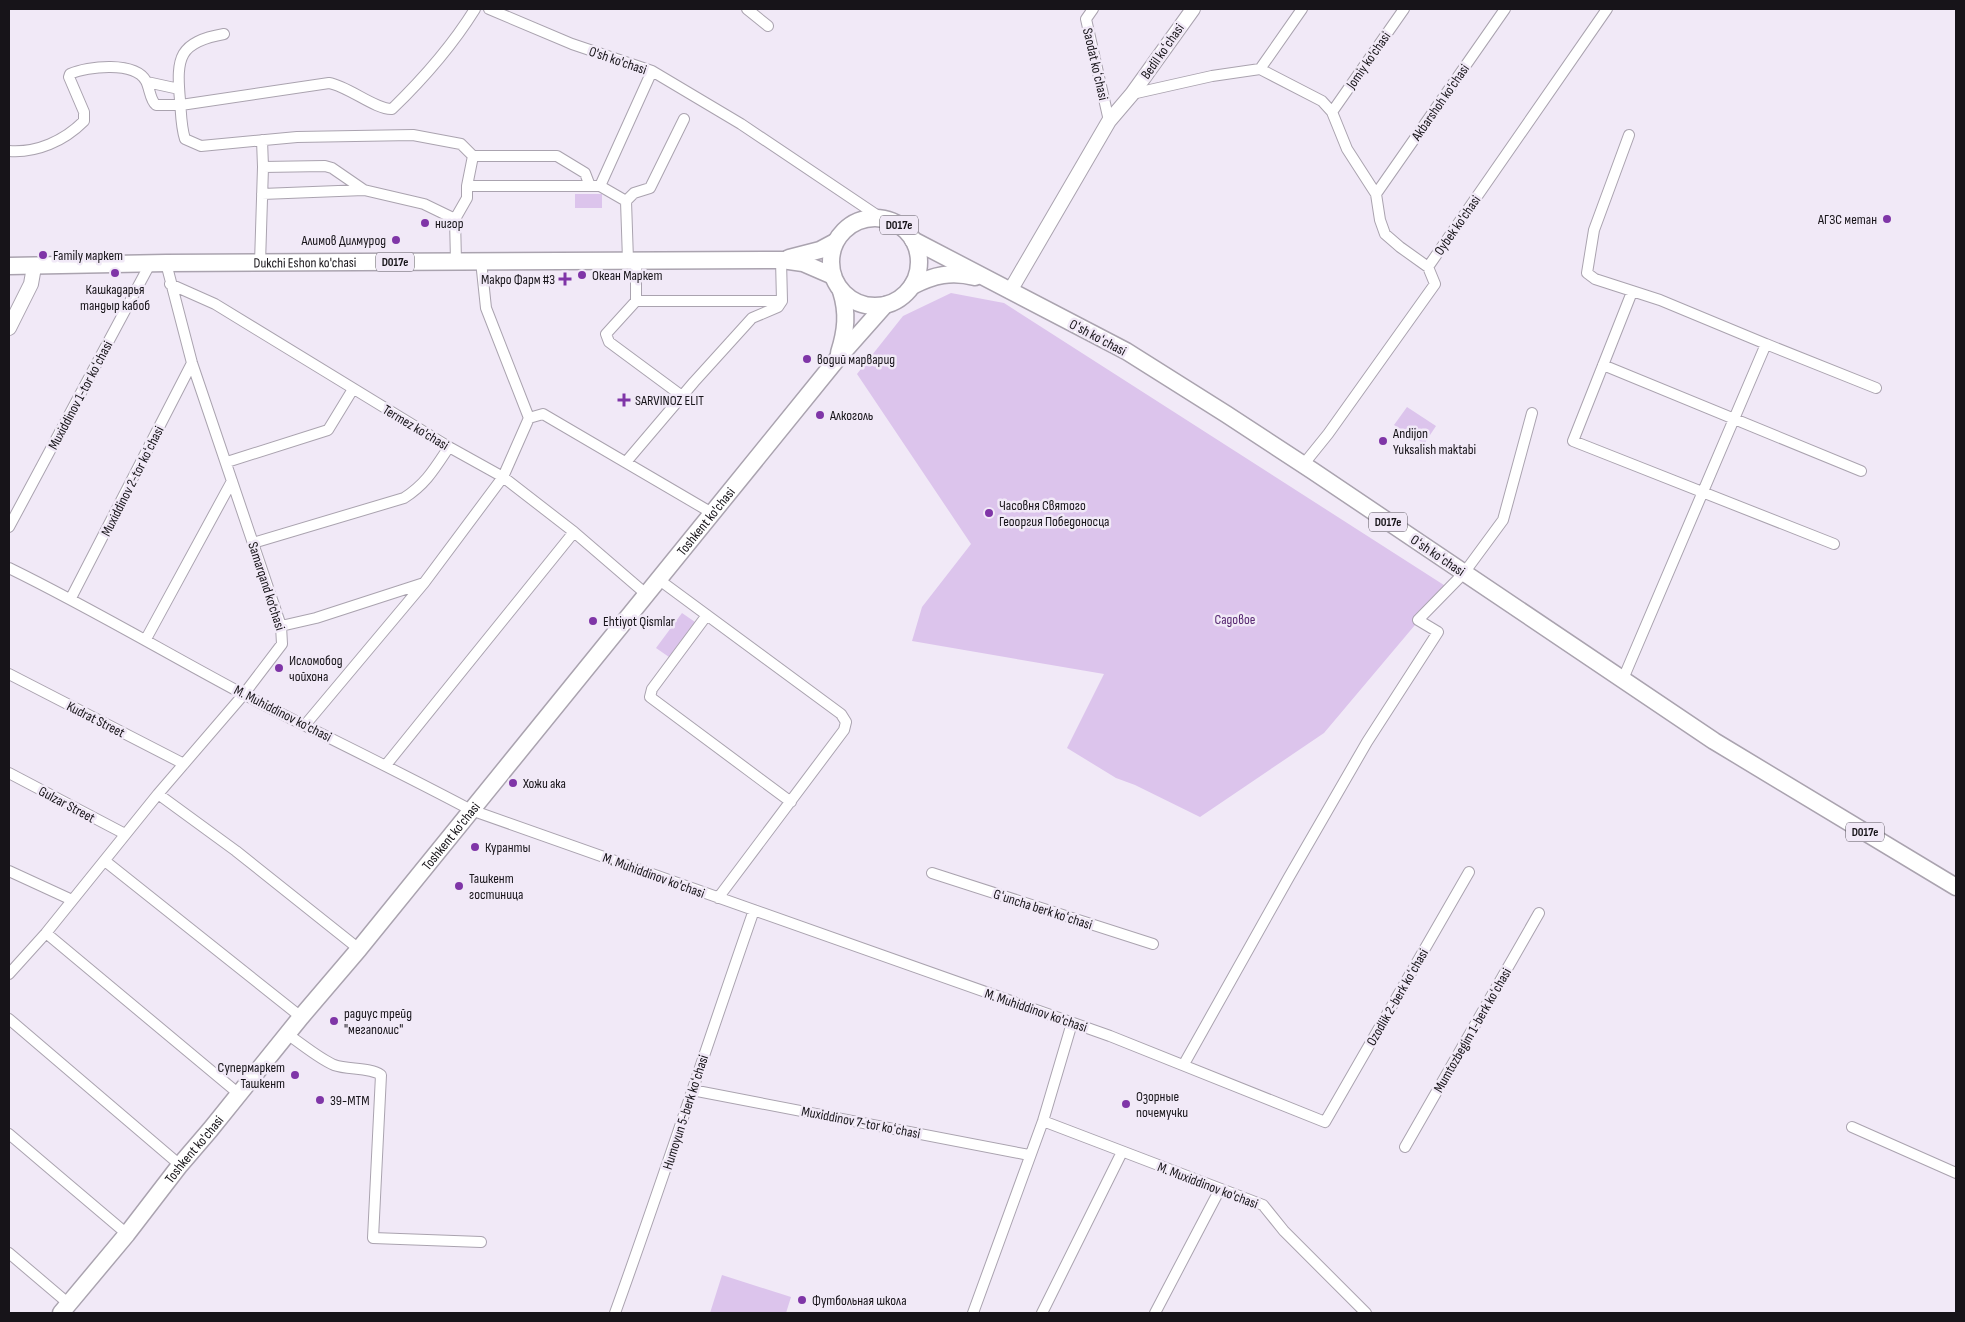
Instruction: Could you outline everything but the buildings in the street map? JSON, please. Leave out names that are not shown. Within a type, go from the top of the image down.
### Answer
[{"type":"main road","name":"D017e","points":[[781,260],[807,254],[835,242],[843,230],[854,222],[867,218],[880,218],[894,221],[905,229],[913,240],[918,251],[919,263],[917,275],[912,286]]},
{"type":"main road","name":"D017e","points":[[913,240],[994,282]]},
{"type":"main road","points":[[835,242],[830,264],[846,306],[844,339],[838,358]]},
{"type":"main road","name":"D017e","points":[[781,260],[803,262],[833,276]]},
{"type":"main road","name":"Dukchi Eshon ko'chasi","points":[[9,266],[260,262],[781,260]]},
{"type":"main road","name":"D017e","points":[[885,305],[895,301],[912,286],[943,274],[962,274],[994,282]]},
{"type":"main road","name":"Oʻsh koʻchasi","points":[[994,282],[1126,351],[1303,465],[1714,741],[1956,887]]},
{"type":"main road","points":[[841,291],[850,299],[861,304],[885,305]]},
{"type":"main road","name":"Toshkent ko'chasi","points":[[66,1309],[300,1017],[359,949],[838,358],[885,305]]},
{"type":"street","points":[[9,151],[42,148],[58,142],[84,121],[84,112],[69,80],[70,74],[86,68],[124,68],[141,73],[147,82],[155,104],[181,105],[329,83],[338,84],[383,108],[392,108],[422,80],[458,37],[475,9]]},
{"type":"street","name":"O'sh ko'chasi","points":[[489,9],[572,44],[652,71],[740,124],[880,218]]},
{"type":"street","points":[[747,9],[768,26]]},
{"type":"street","name":"Saodat koʻchasi","points":[[1093,9],[1086,19],[1109,121]]},
{"type":"street","name":"Bedil koʻchasi","points":[[1010,291],[1109,121],[1132,94],[1193,9]]},
{"type":"street","points":[[1260,69],[1302,9]]},
{"type":"street","name":"Jomiy ko'chasi","points":[[1332,112],[1404,9]]},
{"type":"street","name":"Akbarshoh ko'chasi","points":[[1376,194],[1505,9]]},
{"type":"street","name":"Oybek ko'chasi","points":[[1303,465],[1328,434],[1435,284],[1428,268],[1608,9]]},
{"type":"street","points":[[224,34],[205,37],[187,49],[180,60],[179,90],[183,134],[191,142],[202,146],[297,138],[413,135],[461,144],[473,156],[557,156],[586,173],[595,186]]},
{"type":"street","points":[[1132,94],[1212,76],[1260,69],[1322,101],[1332,112],[1347,149],[1376,194],[1380,220],[1385,234],[1428,268]]},
{"type":"street","points":[[595,186],[652,71]]},
{"type":"street","points":[[147,82],[179,90]]},
{"type":"street","points":[[626,201],[634,193],[650,188],[684,119]]},
{"type":"street","points":[[1629,135],[1594,230],[1587,269],[1589,276],[1660,300],[1876,388]]},
{"type":"street","points":[[260,262],[262,140]]},
{"type":"street","points":[[456,261],[455,219],[467,198],[467,186],[473,156]]},
{"type":"street","points":[[263,166],[325,166],[332,168],[364,190]]},
{"type":"street","points":[[467,186],[595,186],[626,201]]},
{"type":"street","points":[[262,194],[364,190],[424,204],[455,219]]},
{"type":"street","points":[[626,201],[636,301]]},
{"type":"street","points":[[626,462],[752,318],[778,307],[782,301],[781,260]]},
{"type":"street","points":[[305,725],[424,582],[503,477],[529,418],[486,308],[481,261]]},
{"type":"street","name":"Samarqand ko‘chasi","points":[[9,974],[46,933],[158,794],[244,694],[282,644],[281,626],[192,363],[170,284],[158,263]]},
{"type":"street","name":"Muxiddinov 1-tor koʻchasi","points":[[9,527],[158,263]]},
{"type":"street","points":[[9,328],[31,284],[34,267]]},
{"type":"street","name":"Termez ko'chasi","points":[[170,284],[215,304],[449,447],[503,477],[574,532],[646,594]]},
{"type":"street","points":[[1632,292],[1573,441],[1834,544]]},
{"type":"street","points":[[682,396],[609,342],[606,334],[636,301],[782,301]]},
{"type":"street","points":[[1623,679],[1766,344]]},
{"type":"street","name":"Muxiddinov 2-tor koʻchasi","points":[[71,598],[192,363]]},
{"type":"street","points":[[1603,365],[1861,470]]},
{"type":"street","points":[[227,462],[328,430],[353,389]]},
{"type":"street","points":[[1184,1064],[1367,742],[1438,632],[1418,620],[1464,573],[1503,520],[1532,412]]},
{"type":"street","points":[[529,418],[543,414],[712,513]]},
{"type":"street","points":[[253,543],[404,498],[418,489],[427,479],[449,447]]},
{"type":"street","points":[[146,639],[232,481]]},
{"type":"street","points":[[386,765],[574,532]]},
{"type":"street","name":"M. Muhiddinov ko'chasi","points":[[9,568],[71,598],[244,694],[471,810],[1072,1023],[1184,1064],[1249,1093],[1325,1122]]},
{"type":"street","points":[[658,579],[845,719],[846,726],[844,730],[718,898]]},
{"type":"street","points":[[281,626],[316,618],[424,582]]},
{"type":"street","points":[[707,615],[652,689],[650,698],[791,802]]},
{"type":"street","name":"Kudrat Street","points":[[9,674],[184,764]]},
{"type":"street","name":"Gulzar Street","points":[[9,773],[125,834]]},
{"type":"street","points":[[158,794],[236,851],[359,949]]},
{"type":"street","points":[[105,860],[300,1017]]},
{"type":"street","points":[[9,871],[72,900]]},
{"type":"street","name":"Ozodlik 2-berk koʻchasi","points":[[1325,1122],[1469,872]]},
{"type":"street","name":"Gʻuncha berk koʻchasi","points":[[932,873],[1153,944]]},
{"type":"street","name":"Humoyun 5-berk koʻchasi","points":[[615,1313],[661,1186],[754,910]]},
{"type":"street","name":"Mumtozbegim 1-berk koʻchasi","points":[[1406,1147],[1539,914]]},
{"type":"street","points":[[46,933],[239,1094]]},
{"type":"street","points":[[9,1020],[180,1165]]},
{"type":"street","points":[[973,1313],[1043,1121],[1072,1023]]},
{"type":"street","points":[[287,1034],[333,1064],[381,1075],[373,1238],[481,1242]]},
{"type":"street","name":"Muxiddinov 7-tor koʻchasi","points":[[692,1090],[1029,1156]]},
{"type":"street","name":"M. Muxiddinov ko'chasi","points":[[1043,1121],[1263,1205],[1284,1232],[1366,1313]]},
{"type":"street","points":[[1852,1127],[1956,1173]]},
{"type":"street","points":[[9,1134],[127,1234]]},
{"type":"street","points":[[1042,1313],[1122,1152]]},
{"type":"street","points":[[1154,1313],[1220,1189]]},
{"type":"street","points":[[9,1253],[66,1309]]},
{"type":"green space","points":[[575,194],[602,194],[602,208],[575,208]]},
{"type":"green space","name":"Садовое","points":[[951,293],[1004,303],[1447,587],[1324,733],[1200,817],[1135,785],[1116,778],[1067,748],[1104,674],[912,641],[922,607],[971,544],[857,374],[903,316]]},
{"type":"green space","points":[[1407,407],[1436,426],[1424,444],[1394,425]]},
{"type":"green space","points":[[682,613],[695,622],[669,657],[656,648]]},
{"type":"green space","points":[[722,1275],[791,1297],[786,1313],[710,1313]]},
{"type":"place","name":"АГЗС метан","points":[[1887,219]]},
{"type":"place","name":"нигор","points":[[425,223]]},
{"type":"place","name":"Алимов Дилмурод","points":[[396,240]]},
{"type":"place","name":"Family маркет","points":[[43,255]]},
{"type":"place","name":"Кашкадарья тандыр кабоб","points":[[115,273]]},
{"type":"place","name":"Океан Маркет","points":[[582,275]]},
{"type":"place","name":"Макро Фарм #3","points":[[565,279]]},
{"type":"place","name":"водий марварид","points":[[807,359]]},
{"type":"place","name":"SARVINOZ ELIT","points":[[624,400]]},
{"type":"place","name":"Алкоголь","points":[[820,415]]},
{"type":"place","name":"Andijon Yuksalish maktabi","points":[[1383,441]]},
{"type":"place","name":"Часовня Святого Геооргия Победоносца","points":[[989,513]]},
{"type":"place","name":"Ehtiyot Qismlar","points":[[593,621]]},
{"type":"place","name":"Исломобод чойхона","points":[[279,668]]},
{"type":"place","name":"Хожи ака","points":[[513,783]]},
{"type":"place","name":"Куранты","points":[[475,847]]},
{"type":"place","name":"Ташкент гостиница","points":[[459,886]]},
{"type":"place","name":"радиус трейд \"мегаполис\"","points":[[334,1021]]},
{"type":"place","name":"Супермаркет Ташкент","points":[[295,1075]]},
{"type":"place","name":"39-MTM","points":[[320,1100]]},
{"type":"place","name":"Озорные почемучки","points":[[1126,1104]]},
{"type":"place","name":"Футбольная школа","points":[[802,1300]]}]
